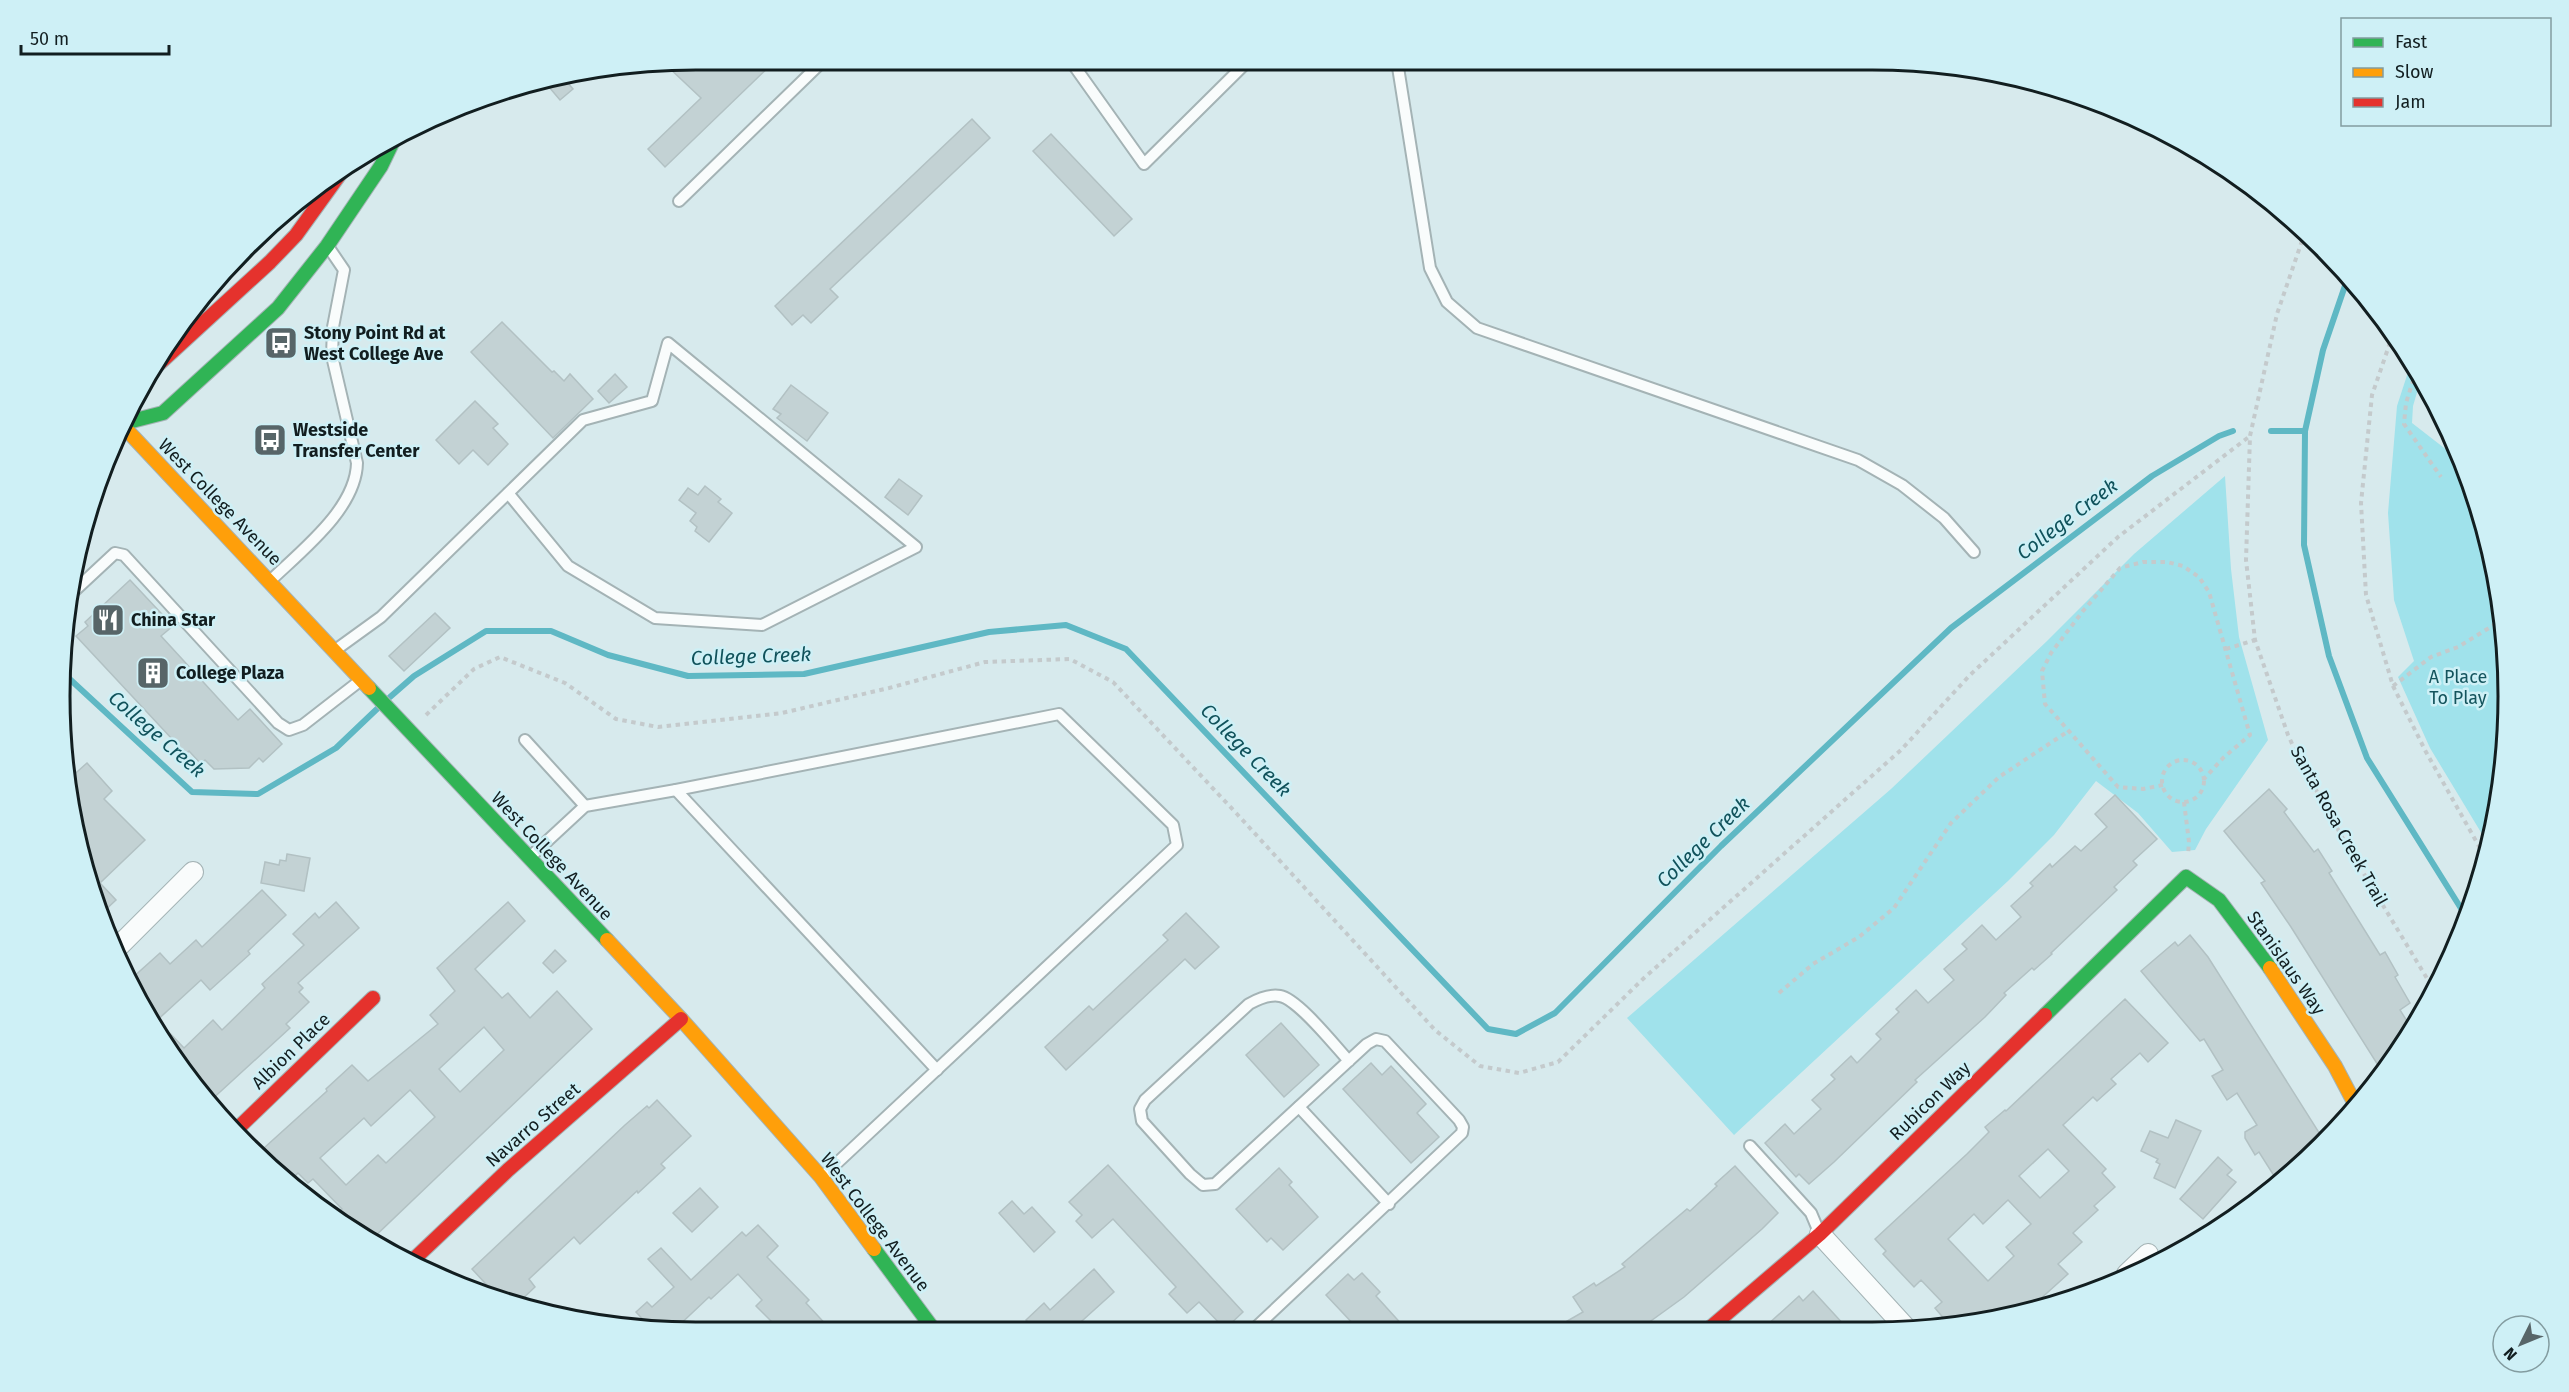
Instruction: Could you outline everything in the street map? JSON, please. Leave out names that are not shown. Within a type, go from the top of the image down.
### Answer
[{"type":"main road","points":[[134,422],[163,413],[278,308],[327,246],[381,166],[388,151]]},
{"type":"main road","points":[[175,349],[255,278],[283,249],[328,190]]},
{"type":"main road","points":[[327,246],[330,220],[338,203]]},
{"type":"main road","name":"West College Avenue","points":[[129,432],[681,1019],[822,1178],[928,1322]]},
{"type":"main road","name":"Rubicon Way","points":[[1718,1322],[1820,1234],[2186,877]]},
{"type":"main road","name":"Stanislaus Way","points":[[2186,877],[2218,900],[2255,946],[2335,1066],[2352,1098]]},
{"type":"main road","name":"Albion Place","points":[[241,1124],[373,998]]},
{"type":"main road","name":"Navarro Street","points":[[417,1256],[508,1170],[681,1019]]},
{"type":"street","points":[[122,943],[193,872]]},
{"type":"street","points":[[1820,1234],[1899,1321]]},
{"type":"street","points":[[2140,1261],[2148,1254]]},
{"type":"lane","points":[[679,201],[814,70]]},
{"type":"lane","points":[[1077,70],[1144,164],[1239,70]]},
{"type":"lane","points":[[1398,70],[1431,268],[1447,302],[1477,328],[1858,460],[1902,485],[1936,512],[1974,552]]},
{"type":"lane","points":[[270,581],[322,530],[337,512],[357,480],[357,464],[332,356],[333,327],[338,314],[344,270],[327,246]]},
{"type":"lane","points":[[334,651],[381,617],[508,493],[583,420],[652,401],[668,343],[916,547],[762,625],[655,618],[568,566],[508,493]]},
{"type":"lane","points":[[81,584],[115,553],[124,555],[278,723],[289,730],[303,725],[361,680]]},
{"type":"lane","points":[[529,858],[585,806],[1059,714],[1173,825],[1177,845],[822,1178]]},
{"type":"lane","points":[[525,740],[585,806]]},
{"type":"lane","points":[[676,790],[938,1070]]},
{"type":"lane","points":[[1262,1322],[1462,1133],[1459,1120],[1385,1041],[1376,1039],[1215,1184],[1203,1185],[1190,1174],[1142,1121],[1140,1109],[1145,1100],[1249,1004],[1260,998],[1283,996],[1295,1004],[1349,1061]]},
{"type":"lane","points":[[1299,1107],[1389,1204]]},
{"type":"lane","points":[[1750,1146],[1811,1213],[1820,1234]]},
{"type":"path","name":"Santa Rosa Creek Trail","points":[[2302,242],[2277,314],[2250,436],[2246,560],[2255,640],[2288,735],[2300,760],[2346,844],[2429,982]]},
{"type":"path","points":[[2390,344],[2372,395],[2361,503],[2366,595],[2393,686],[2426,752],[2479,847]]},
{"type":"path","points":[[2413,380],[2406,403],[2404,424],[2441,477]]},
{"type":"path","points":[[410,731],[474,669],[500,657],[565,683],[616,719],[658,727],[782,713],[889,688],[985,662],[1070,659],[1113,682],[1237,813],[1435,1030],[1479,1066],[1519,1073],[1558,1062],[1644,978],[1901,750],[1970,675],[2118,537],[2250,436]]},
{"type":"path","points":[[2163,785],[2143,789],[2118,787],[2067,732],[2045,704],[2042,671],[2051,653],[2120,568],[2143,562],[2167,562],[2183,566],[2199,577],[2209,592],[2226,649],[2250,735],[2223,758],[2204,779],[2200,794],[2184,802],[2169,797],[2163,785],[2165,771],[2175,761],[2195,763],[2200,768],[2204,779]]},
{"type":"path","points":[[2393,686],[2431,657],[2458,647],[2494,625]]},
{"type":"path","points":[[2226,649],[2255,640]]},
{"type":"path","points":[[1779,993],[1813,964],[1859,937],[1894,908],[1951,823],[1999,777],[2067,732]]},
{"type":"path","points":[[2184,802],[2189,842],[2186,877]]},
{"type":"green space","name":"A Place To Play","points":[[2408,372],[2418,389],[2413,406],[2412,423],[2448,451],[2477,534],[2486,574],[2493,614],[2498,696],[2493,778],[2482,835],[2430,748],[2398,677],[2414,661],[2394,600],[2388,513],[2397,406]]},
{"type":"green space","points":[[2225,476],[2231,569],[2239,637],[2268,740],[2206,829],[2195,850],[2172,852],[2138,813],[2096,781],[2054,835],[2008,881],[1734,1135],[1627,1018],[1891,789],[2047,641],[2134,554]]},
{"type":"building","points":[[766,70],[665,167],[648,149],[701,98],[673,71]]},
{"type":"building","points":[[569,84],[573,89],[560,100],[550,88]]},
{"type":"building","points":[[972,119],[990,138],[830,289],[838,297],[811,323],[803,315],[792,325],[775,306]]},
{"type":"building","points":[[1051,134],[1132,219],[1114,236],[1033,151]]},
{"type":"building","points":[[502,322],[552,372],[554,371],[564,381],[570,374],[593,399],[553,438],[471,352]]},
{"type":"building","points":[[615,374],[627,387],[609,403],[598,391]]},
{"type":"building","points":[[791,385],[828,413],[807,441],[777,418],[781,414],[773,409]]},
{"type":"building","points":[[475,401],[498,424],[493,428],[508,444],[488,465],[473,450],[459,464],[436,440]]},
{"type":"building","points":[[899,479],[922,496],[908,515],[885,497]]},
{"type":"building","points":[[705,486],[721,499],[718,502],[732,513],[709,542],[695,531],[697,527],[690,521],[696,513],[679,500],[688,488],[698,495]]},
{"type":"building","name":"College Plaza","points":[[130,580],[173,626],[161,636],[238,720],[250,709],[282,744],[263,762],[259,758],[249,768],[214,769],[205,760],[201,764],[189,751],[186,754],[76,636],[88,626],[85,622]]},
{"type":"building","points":[[435,613],[450,628],[404,671],[389,656]]},
{"type":"building","points":[[87,763],[112,791],[104,799],[145,840],[100,883],[116,900],[108,908],[104,897],[92,858],[76,773]]},
{"type":"building","points":[[2269,789],[2287,809],[2284,812],[2314,852],[2318,849],[2332,871],[2329,873],[2380,955],[2385,952],[2398,975],[2395,977],[2410,1003],[2400,1010],[2407,1021],[2378,1065],[2261,883],[2265,881],[2224,831]]},
{"type":"building","points":[[2115,795],[2157,839],[2133,861],[2137,865],[2114,887],[2117,890],[2052,954],[2004,993],[2006,995],[1985,1017],[1915,1080],[1917,1082],[1834,1162],[1809,1184],[1799,1174],[1796,1177],[1765,1143],[1785,1124],[1794,1134],[1821,1109],[1812,1100],[1835,1079],[1831,1075],[1851,1056],[1857,1063],[1881,1039],[1876,1034],[1899,1012],[1896,1009],[1916,990],[1928,1003],[1954,980],[1944,969],[1967,949],[1962,944],[1982,925],[1996,940],[2021,917],[2011,906],[2033,886],[2030,883],[2050,864],[2052,867],[2075,846],[2081,851],[2107,827],[2095,814]]},
{"type":"building","points":[[287,854],[310,858],[304,891],[261,883],[265,862],[279,865],[280,860],[286,861]]},
{"type":"building","points":[[262,890],[286,915],[248,951],[250,954],[210,990],[201,980],[160,1018],[136,975],[160,953],[170,964],[196,940],[202,947]]},
{"type":"building","points":[[336,902],[359,928],[298,983],[303,988],[299,992],[309,1002],[286,1024],[290,1028],[216,1096],[168,1031],[184,1048],[213,1020],[222,1030],[265,988],[262,984],[304,945],[293,934],[315,913],[319,918]]},
{"type":"building","points":[[508,902],[525,921],[475,969],[502,998],[508,993],[530,1018],[557,991],[592,1029],[377,1234],[340,1211],[342,1209],[313,1179],[308,1183],[298,1173],[295,1176],[264,1148],[352,1065],[368,1081],[438,1024],[430,1015],[455,991],[437,968]],"holes":[[[484,1027],[504,1050],[460,1092],[439,1069]],[[410,1090],[435,1117],[386,1163],[378,1155],[346,1185],[320,1158],[364,1118],[371,1126]]]},
{"type":"building","points":[[1186,913],[1219,947],[1195,969],[1185,959],[1066,1070],[1045,1047],[1089,1006],[1093,1010],[1168,940],[1163,935]]},
{"type":"building","points":[[2190,935],[2208,957],[2319,1133],[2274,1175],[2259,1152],[2255,1155],[2245,1138],[2245,1132],[2257,1125],[2237,1093],[2227,1100],[2212,1076],[2223,1070],[2204,1039],[2200,1041],[2141,971],[2175,942],[2178,946]]},
{"type":"building","points":[[555,950],[566,961],[553,973],[543,963]]},
{"type":"building","points":[[2125,999],[2168,1043],[2148,1062],[2140,1053],[2111,1079],[2116,1084],[2097,1101],[2093,1097],[2063,1125],[2106,1169],[2102,1173],[2115,1187],[2094,1206],[2098,1210],[2073,1233],[2082,1242],[2058,1264],[2068,1274],[2041,1298],[1995,1309],[1943,1317],[1935,1308],[1942,1302],[1921,1280],[1914,1287],[1883,1254],[1886,1251],[1875,1239],[1967,1154],[1989,1132],[1985,1127]],"holes":[[[2048,1149],[2069,1171],[2040,1198],[2019,1176]],[[2008,1200],[2031,1224],[2006,1247],[2014,1256],[1988,1281],[1948,1239],[1974,1214],[1983,1224]]]},
{"type":"building","points":[[1281,1023],[1319,1065],[1284,1097],[1246,1055]]},
{"type":"building","points":[[1371,1063],[1382,1075],[1391,1066],[1426,1104],[1417,1113],[1439,1137],[1411,1163],[1343,1089]]},
{"type":"building","points":[[657,1100],[691,1136],[661,1164],[665,1168],[580,1244],[574,1237],[529,1279],[535,1287],[524,1297],[487,1285],[472,1269],[625,1125],[647,1106],[649,1108]]},
{"type":"building","points":[[2176,1120],[2201,1131],[2175,1188],[2154,1178],[2160,1164],[2156,1162],[2158,1159],[2141,1151],[2150,1131],[2168,1138]]},
{"type":"building","points":[[2218,1157],[2232,1170],[2227,1175],[2236,1182],[2203,1219],[2180,1199]]},
{"type":"building","points":[[1108,1165],[1243,1312],[1232,1322],[1218,1322],[1199,1302],[1187,1313],[1169,1294],[1176,1287],[1113,1219],[1092,1238],[1076,1221],[1082,1215],[1069,1202]]},
{"type":"building","points":[[1735,1166],[1778,1213],[1684,1297],[1649,1322],[1566,1322],[1583,1312],[1573,1297],[1594,1283],[1596,1286],[1625,1267],[1622,1264],[1687,1209],[1690,1211],[1717,1186],[1715,1184]]},
{"type":"building","points":[[1279,1168],[1292,1182],[1289,1185],[1318,1217],[1283,1250],[1271,1238],[1267,1242],[1236,1209]]},
{"type":"building","points":[[700,1188],[718,1207],[692,1232],[673,1213]]},
{"type":"building","points":[[1012,1201],[1024,1214],[1032,1207],[1055,1232],[1034,1252],[999,1213]]},
{"type":"building","points":[[758,1225],[778,1246],[767,1257],[809,1300],[806,1303],[824,1322],[772,1322],[756,1306],[762,1300],[738,1274],[683,1321],[642,1319],[636,1312],[647,1302],[652,1307],[674,1287],[648,1259],[661,1248],[691,1280],[742,1232],[746,1236]]},
{"type":"building","points":[[1094,1269],[1114,1292],[1081,1322],[1028,1322],[1026,1320],[1044,1303],[1050,1310]]},
{"type":"building","points":[[1362,1273],[1380,1292],[1376,1296],[1400,1322],[1351,1322],[1326,1295],[1348,1274],[1354,1280]]},
{"type":"building","points":[[1813,1291],[1841,1322],[1770,1322],[1799,1296],[1803,1301]]},
{"type":"waterway","points":[[2345,286],[2323,350],[2305,431],[2304,545],[2329,656],[2367,758],[2461,908]]},
{"type":"waterway","name":"College Creek","points":[[390,697],[414,676],[486,631],[551,631],[608,655],[688,676],[804,674],[989,632],[1066,625],[1126,649],[1488,1029],[1516,1034],[1555,1013],[1721,846],[1951,628],[2152,476],[2219,436],[2233,431]]},
{"type":"waterway","name":"College Creek","points":[[2271,431],[2305,431]]},
{"type":"waterway","name":"College Creek","points":[[71,680],[192,792],[258,794],[336,748],[378,708]]},
{"type":"traffic: fast","points":[[134,420],[163,413],[278,308],[327,246],[381,166],[388,151]]},
{"type":"traffic: fast","points":[[369,688],[607,940]]},
{"type":"traffic: fast","points":[[2045,1015],[2186,877],[2219,900],[2270,968]]},
{"type":"traffic: fast","points":[[874,1249],[928,1322]]},
{"type":"traffic: slow","points":[[129,432],[369,688]]},
{"type":"traffic: slow","points":[[607,940],[681,1019],[821,1177],[874,1249]]},
{"type":"traffic: slow","points":[[2270,968],[2335,1066],[2352,1098]]},
{"type":"traffic: jam","points":[[176,348],[270,262],[296,235],[328,190]]},
{"type":"traffic: jam","points":[[242,1125],[373,998]]},
{"type":"traffic: jam","points":[[1717,1322],[1820,1234],[2045,1015]]},
{"type":"traffic: jam","points":[[417,1256],[508,1170],[681,1019]]},
{"type":"place","name":"Stony Point Rd at West College Ave","points":[[281,343]]},
{"type":"place","name":"Westside Transfer Center","points":[[270,440]]},
{"type":"place","name":"China Star","points":[[108,620]]},
{"type":"place","name":"College Plaza","points":[[153,673]]}]
